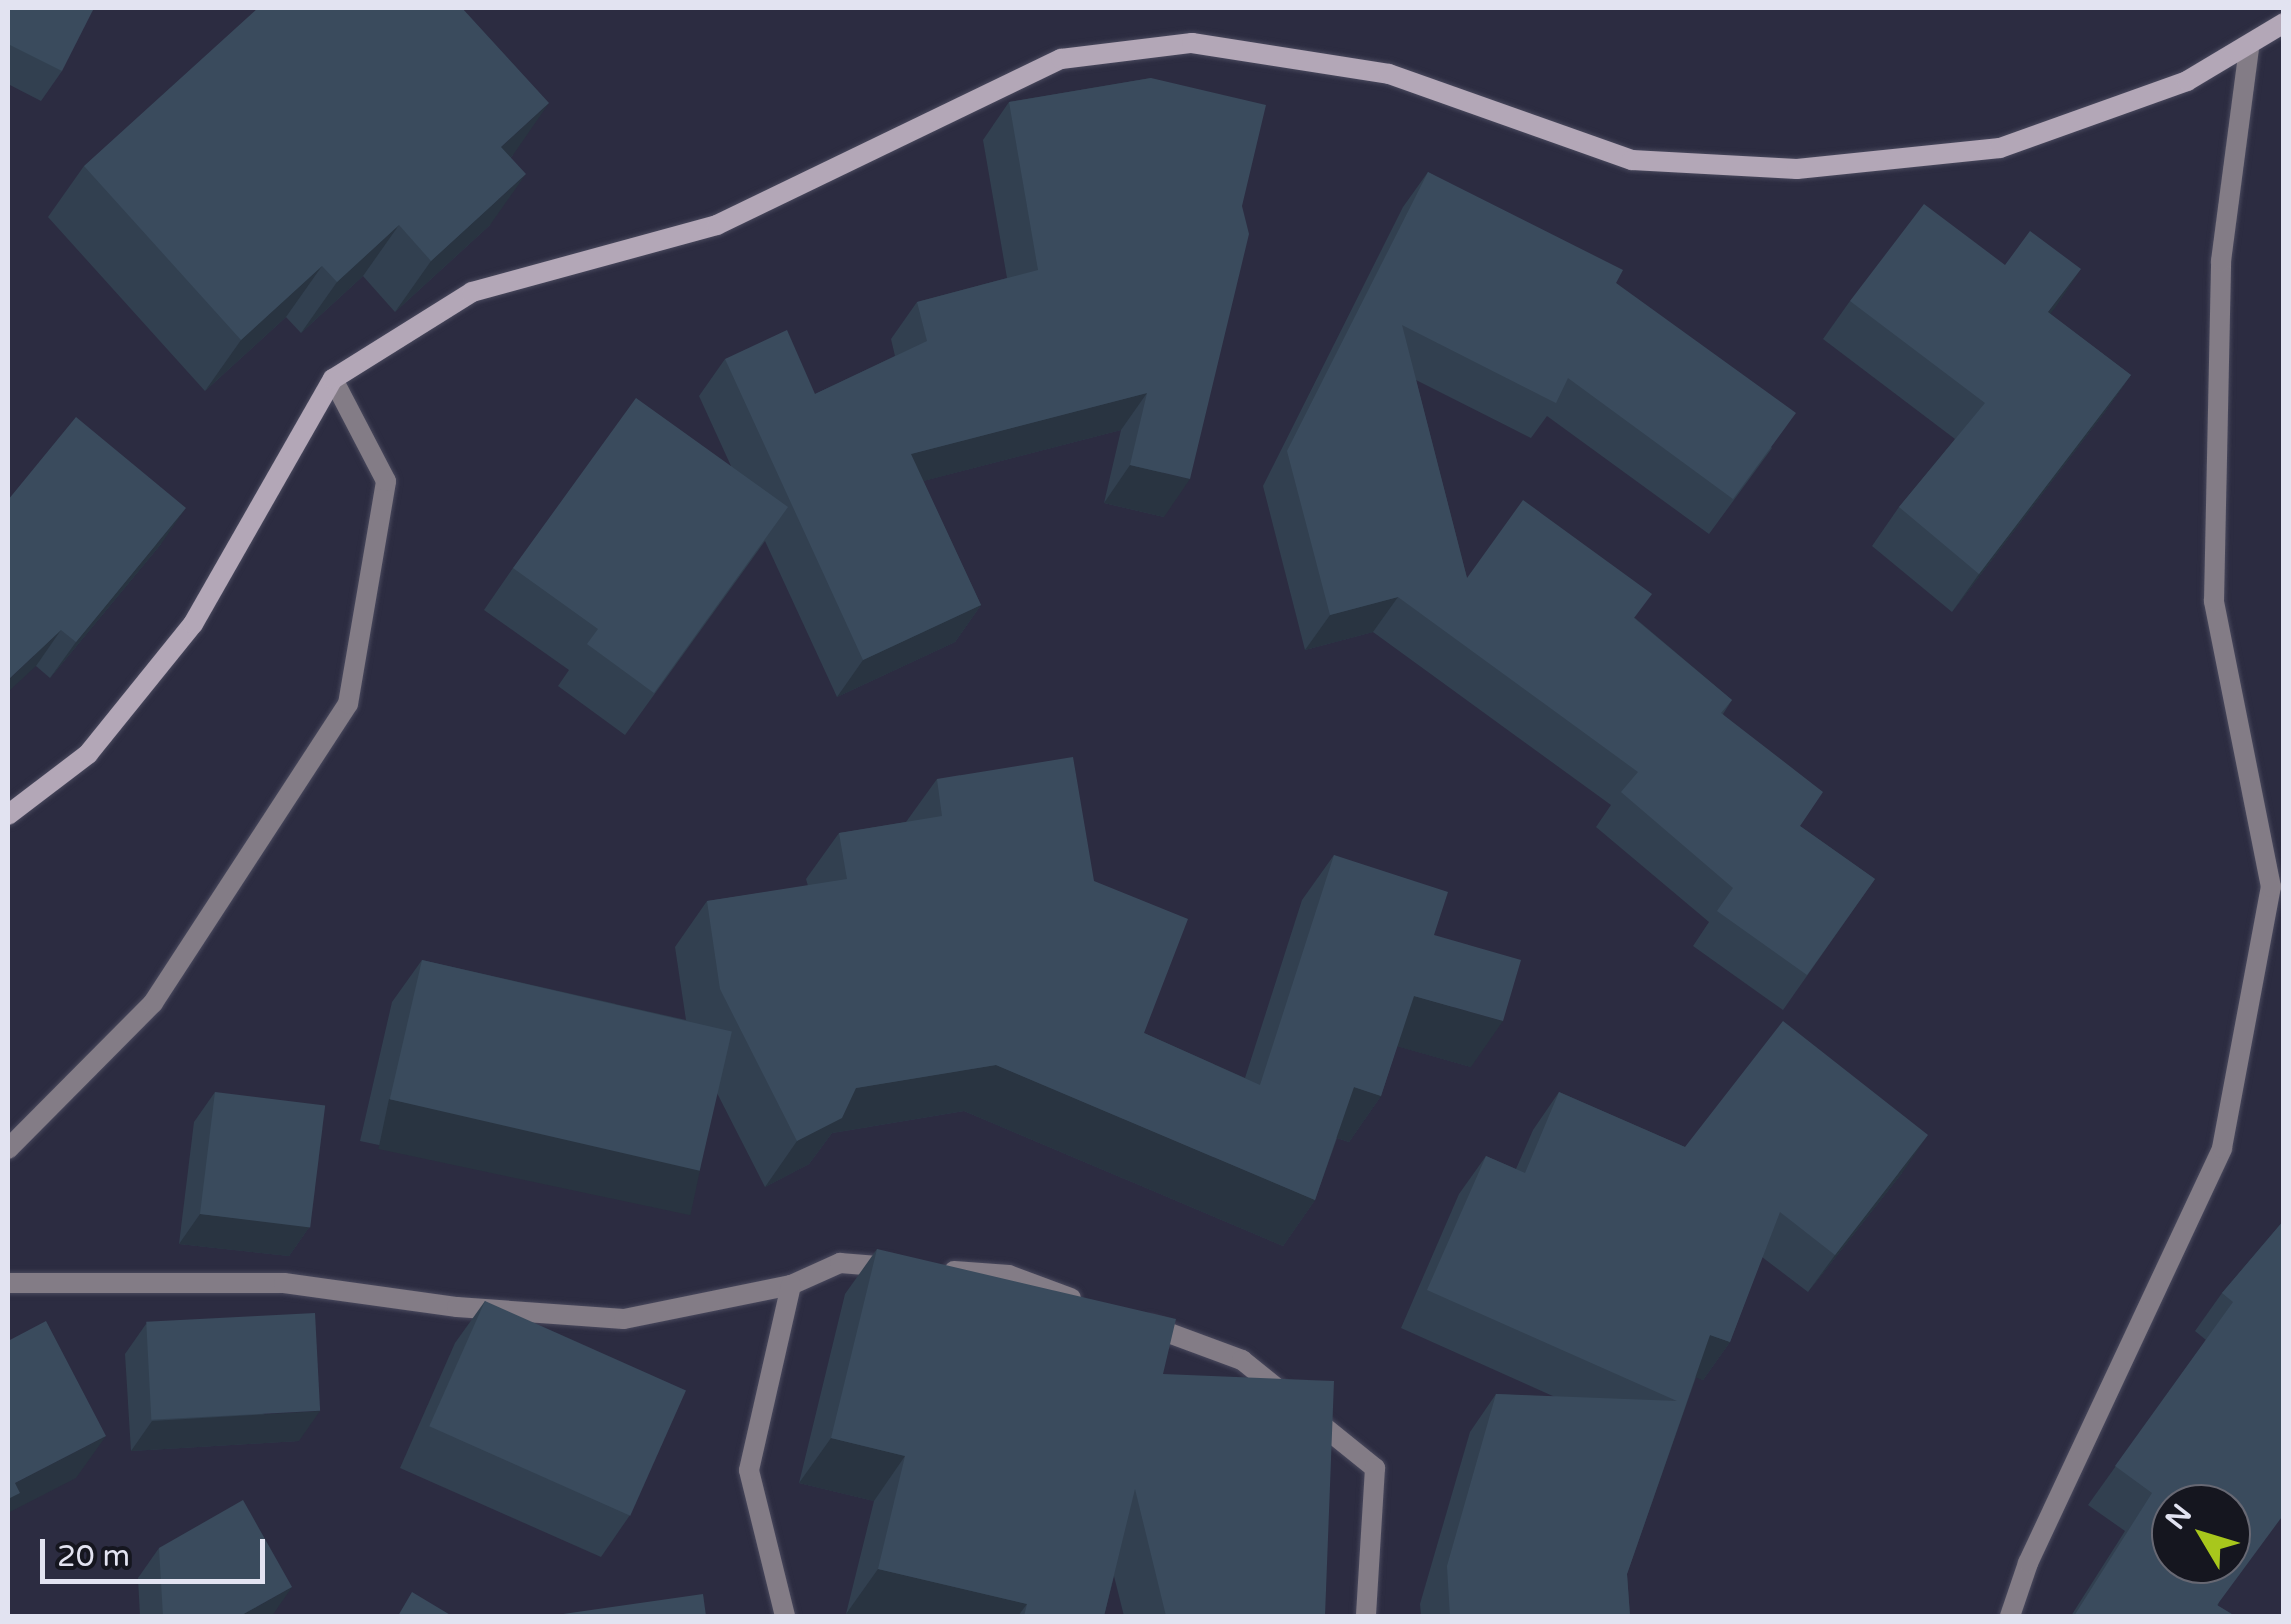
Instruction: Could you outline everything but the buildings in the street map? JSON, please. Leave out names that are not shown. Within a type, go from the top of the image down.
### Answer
[{"type":"main road","points":[[8,814],[88,754],[192,624],[333,379],[472,292],[718,225],[1061,59],[1192,43],[1389,74],[1632,160],[1797,169],[2000,148],[2187,81],[2249,49],[2284,23]]},
{"type":"street","points":[[2010,1616],[2028,1563],[2222,1148],[2271,887],[2214,600],[2221,262],[2249,49]]},
{"type":"street","points":[[8,1150],[153,1002],[348,704],[386,481],[333,379]]},
{"type":"street","points":[[8,1283],[284,1284],[458,1307],[624,1319],[791,1285],[840,1263],[1009,1275],[1099,1308]]},
{"type":"street","points":[[785,1616],[749,1470],[791,1285]]},
{"type":"street","points":[[1134,1320],[1242,1360],[1375,1468],[1366,1616]]}]
